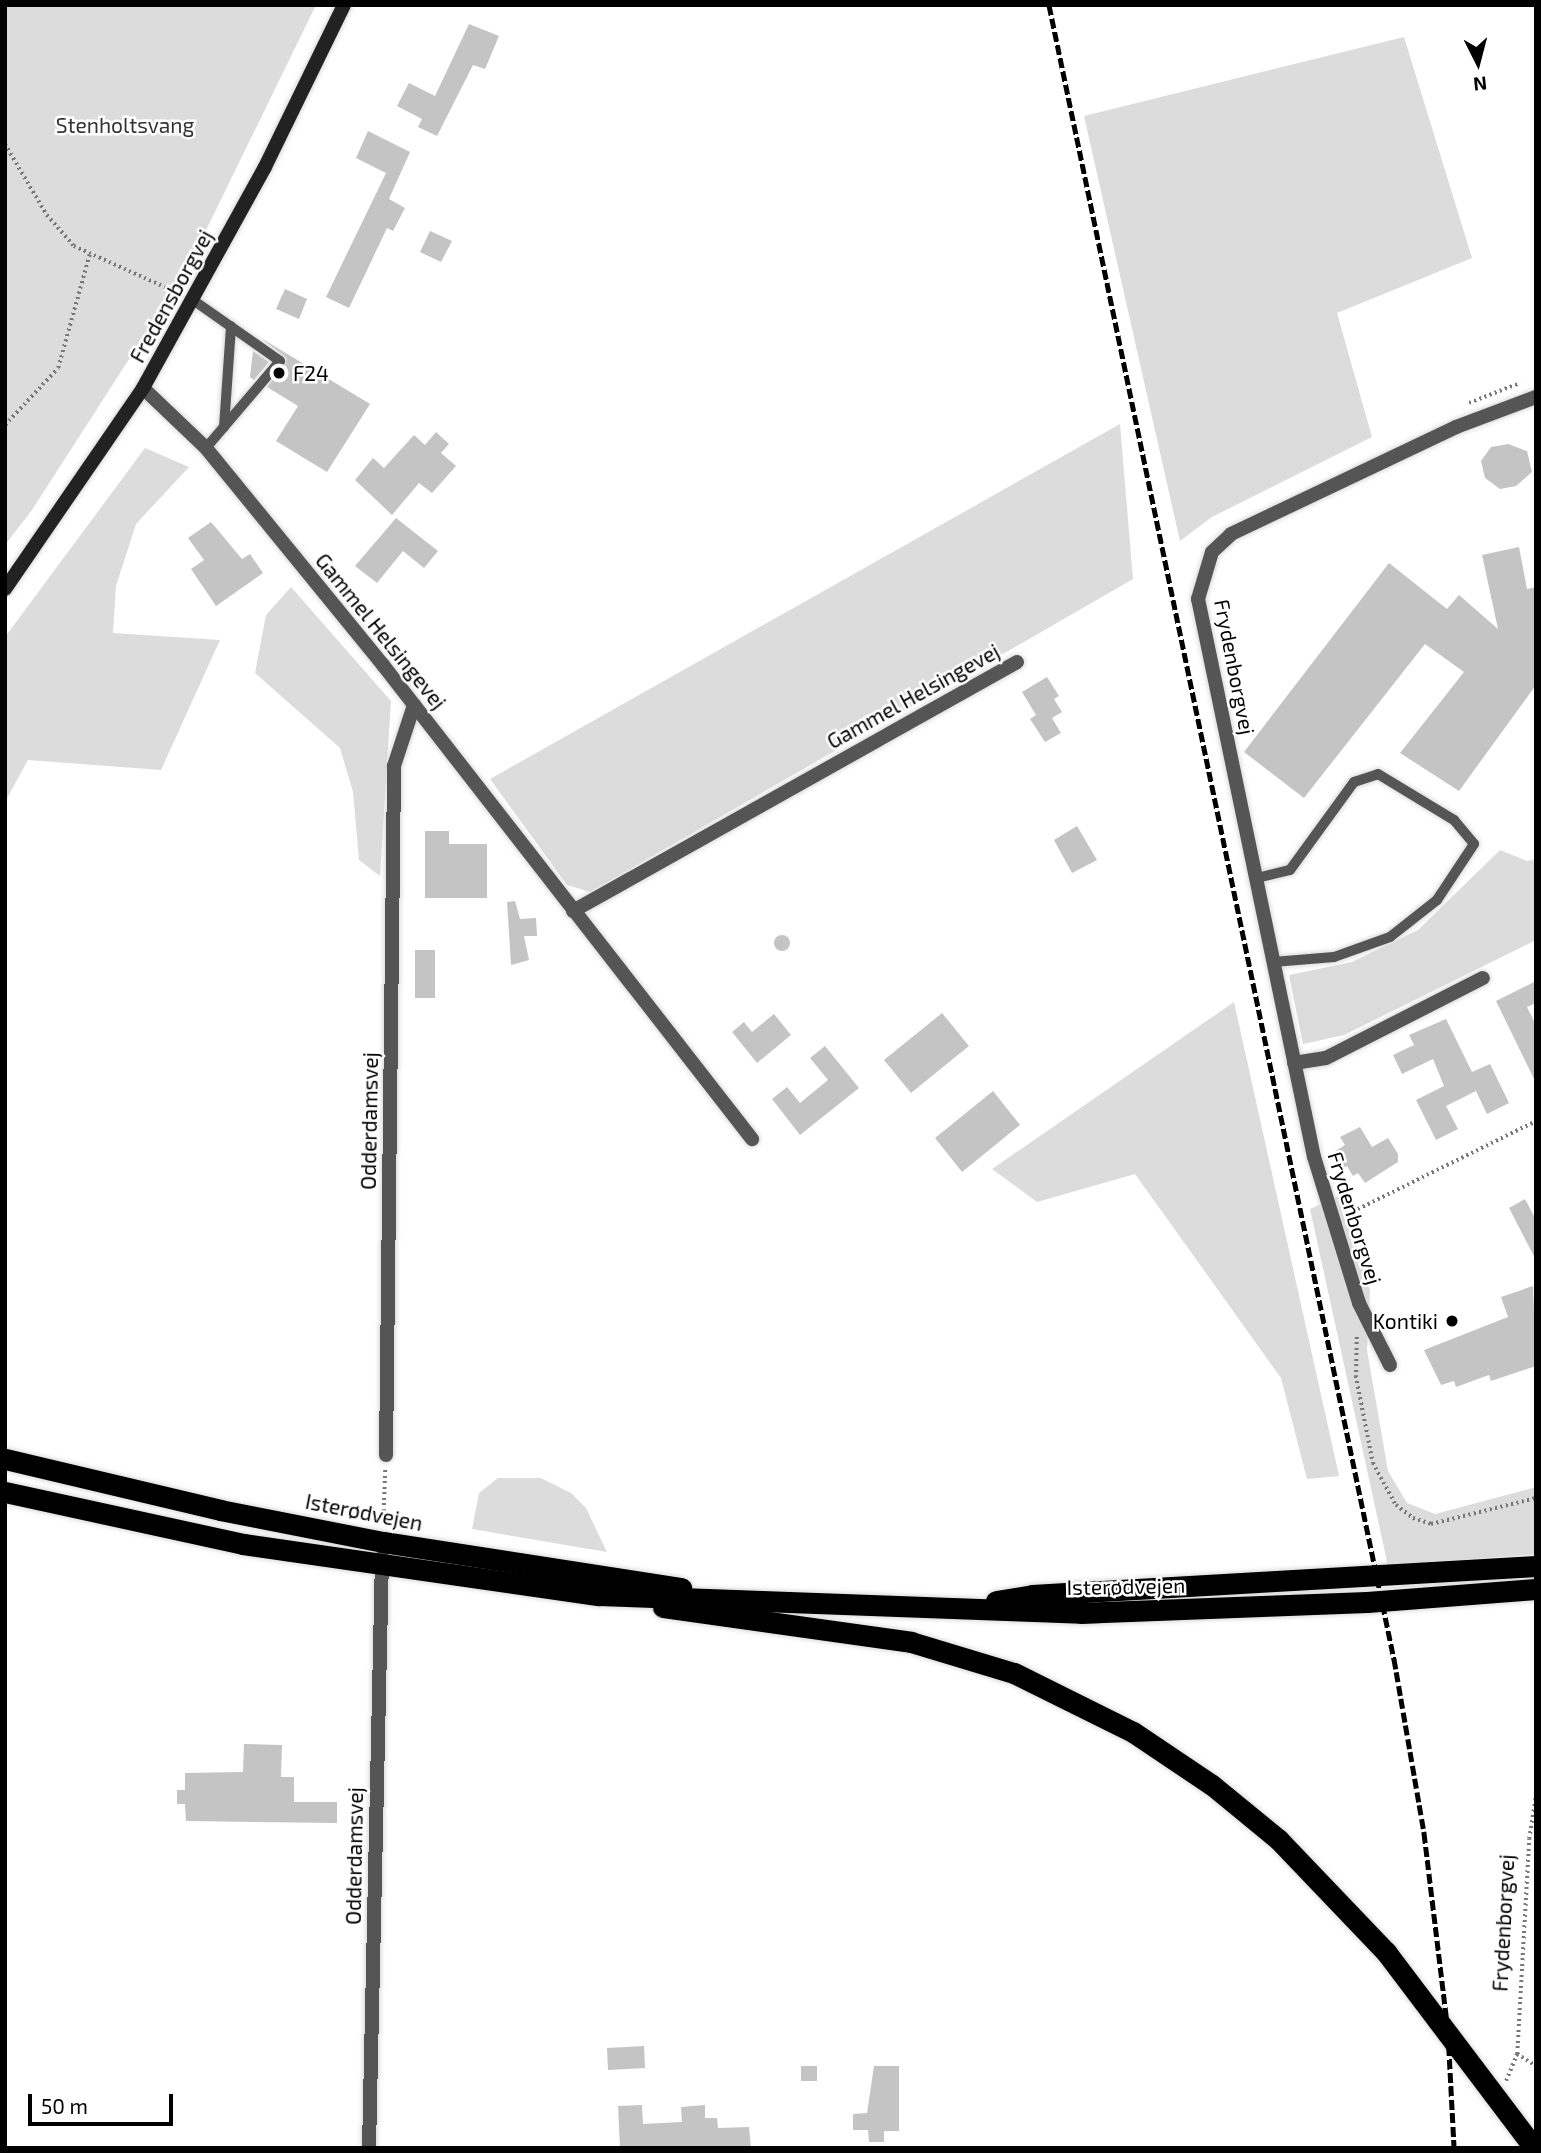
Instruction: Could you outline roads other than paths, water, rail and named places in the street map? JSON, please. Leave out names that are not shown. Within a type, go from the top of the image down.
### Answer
[{"type":"highway","points":[[5,1446],[79,1478]]},
{"type":"highway","name":"Isterødvejen","points":[[5,1459],[79,1478],[383,1542],[649,1580],[716,1597]]},
{"type":"highway","name":"Isterødvejen","points":[[7,1493],[230,1541],[382,1566],[599,1595],[716,1597],[945,1609],[1224,1609],[1536,1588]]},
{"type":"highway","points":[[945,1609],[1032,1595],[1536,1566]]},
{"type":"highway","points":[[599,1595],[911,1642],[1014,1674],[1133,1732],[1212,1785],[1279,1840],[1386,1952],[1534,2148]]},
{"type":"street","name":"Fredensborgvej","points":[[6,588],[143,388],[193,300],[344,5]]},
{"type":"street","name":"Gammel Helsingevej","points":[[143,388],[206,448],[414,705],[752,1139]]},
{"type":"street","name":"Frydenborgvej","points":[[1390,1365],[1359,1303],[1334,1220],[1294,1063],[1198,599],[1212,552],[1231,534],[1330,484],[1456,427],[1536,397]]},
{"type":"street","name":"Gammel Helsingevej","points":[[573,911],[1017,662]]},
{"type":"street","name":"Odderdamsvej","points":[[386,1455],[394,766],[414,705]]},
{"type":"street","points":[[1294,1063],[1326,1058],[1483,978]]},
{"type":"street","name":"Odderdamsvej","points":[[369,2148],[383,1542]]},
{"type":"lane","points":[[193,300],[280,361],[206,448]]},
{"type":"lane","points":[[224,427],[231,327]]},
{"type":"lane","points":[[1257,878],[1290,870],[1354,782],[1378,774],[1454,820],[1474,844],[1437,900],[1390,937],[1334,957],[1273,962]]},
{"type":"railway","points":[[1049,5],[1394,1659],[1424,1833],[1448,2032],[1454,2148]]},
{"type":"place","name":"F24","points":[[279,373]]},
{"type":"place","name":"Kontiki","points":[[1452,1321]]},
{"type":"park label","name":"Stenholtsvang","points":[[125,125]]}]
